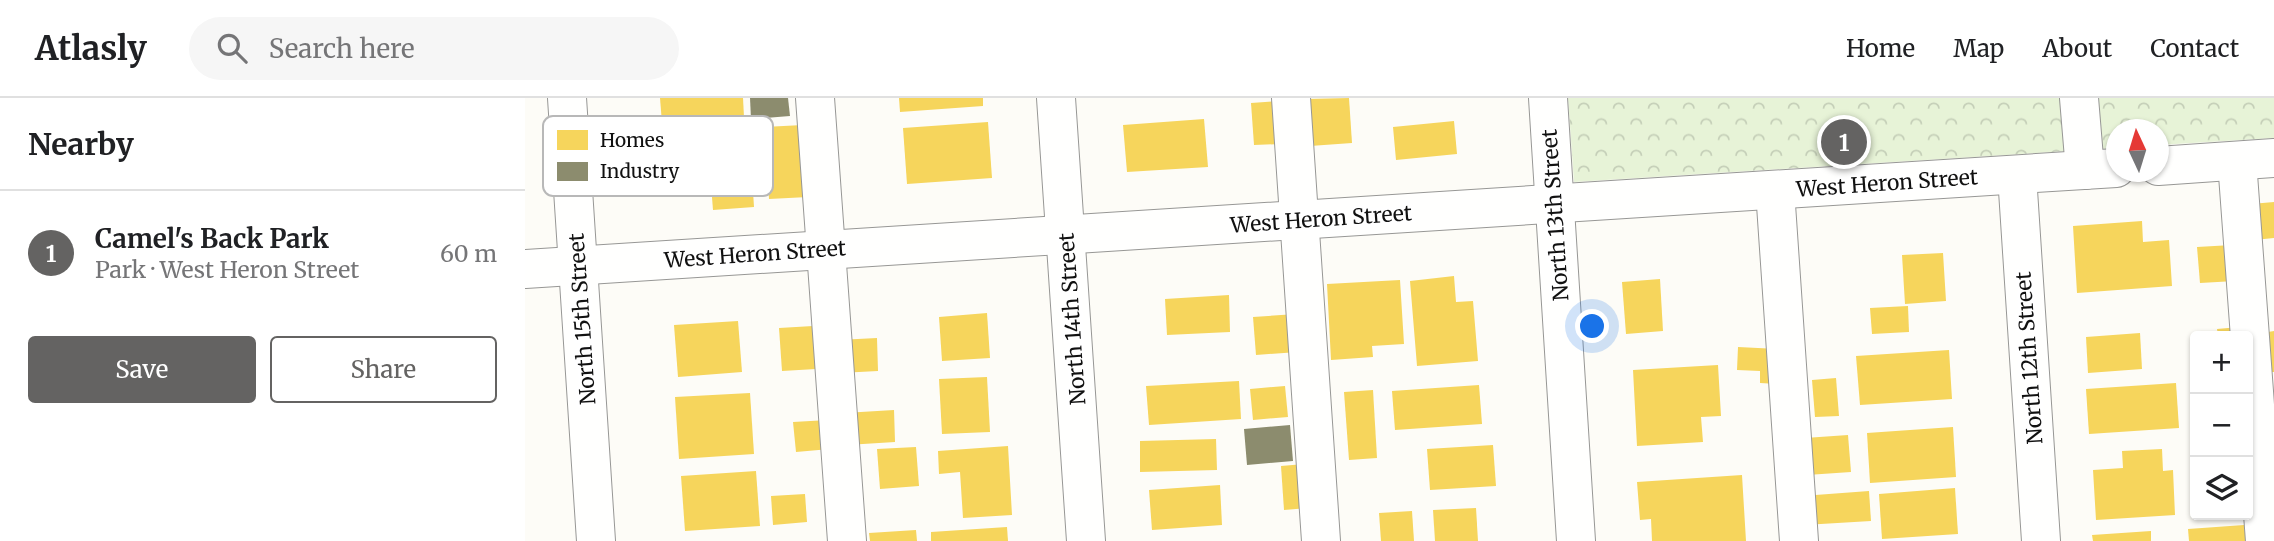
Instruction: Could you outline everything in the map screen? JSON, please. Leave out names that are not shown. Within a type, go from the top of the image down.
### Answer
[{"type":"street","name":"North 15th Street","points":[[567,98],[568,116]]},
{"type":"street","points":[[815,98],[847,541]]},
{"type":"street","name":"North 14th Street","points":[[1056,98],[1086,541]]},
{"type":"street","points":[[1291,98],[1321,541]]},
{"type":"street","name":"North 13th Street","points":[[1548,98],[1576,541]]},
{"type":"street","points":[[2079,98],[2101,169]]},
{"type":"street","points":[[2169,165],[2256,160],[2265,541]]},
{"type":"street","name":"West Heron Street","points":[[525,269],[2101,169]]},
{"type":"street","name":"North 12th Street","points":[[2017,175],[2041,541]]},
{"type":"street","points":[[1775,190],[1799,541]]},
{"type":"street","name":"North 15th Street","points":[[574,196],[596,541]]},
{"type":"green space","points":[[1568,98],[2274,98],[2274,138],[2169,144],[2169,119],[2106,119],[2106,149],[1574,182]]},
{"type":"building: Homes","points":[[660,98],[743,98],[744,116],[661,116]]},
{"type":"building: Homes","points":[[899,98],[983,98],[983,106],[900,112]]},
{"type":"building: Homes","points":[[1349,98],[1352,143],[1310,146],[1306,99]]},
{"type":"building: Homes","points":[[1277,101],[1280,144],[1254,145],[1251,103]]},
{"type":"building: Homes","points":[[1204,119],[1208,167],[1127,172],[1123,125]]},
{"type":"building: Homes","points":[[1454,121],[1457,154],[1396,160],[1393,127]]},
{"type":"building: Homes","points":[[988,122],[992,178],[907,184],[903,128]]},
{"type":"building: Homes","points":[[803,125],[808,197],[769,199],[769,196],[773,196],[773,127]]},
{"type":"building: Homes","points":[[712,196],[753,196],[754,207],[713,210]]},
{"type":"building: Homes","points":[[2274,202],[2274,238],[2254,240],[2251,204]]},
{"type":"building: Homes","points":[[2142,221],[2143,242],[2169,240],[2172,286],[2077,293],[2073,226]]},
{"type":"building: Homes","points":[[2232,245],[2235,281],[2200,283],[2197,247]]},
{"type":"building: Homes","points":[[1943,253],[1946,301],[1905,304],[1902,255]]},
{"type":"building: Homes","points":[[1454,276],[1456,302],[1473,301],[1478,361],[1417,366],[1410,281]]},
{"type":"building: Homes","points":[[1660,279],[1663,331],[1626,334],[1622,282]]},
{"type":"building: Homes","points":[[1400,280],[1404,344],[1372,346],[1373,357],[1331,360],[1327,284]]},
{"type":"building: Homes","points":[[1229,295],[1230,332],[1167,335],[1165,299]]},
{"type":"building: Homes","points":[[1908,306],[1909,332],[1872,334],[1870,308]]},
{"type":"building: Homes","points":[[987,313],[990,358],[942,361],[939,317]]},
{"type":"building: Homes","points":[[1296,314],[1298,352],[1256,355],[1253,317]]},
{"type":"building: Homes","points":[[738,321],[742,372],[678,377],[674,325]]},
{"type":"building: Homes","points":[[813,326],[816,369],[782,371],[779,328]]},
{"type":"building: Homes","points":[[2239,327],[2239,331],[2217,331]]},
{"type":"building: Homes","points":[[2274,331],[2274,372],[2271,372],[2268,332]]},
{"type":"building: Homes","points":[[2140,333],[2142,369],[2088,373],[2086,337]]},
{"type":"building: Homes","points":[[877,338],[878,371],[840,373],[838,340]]},
{"type":"building: Homes","points":[[1738,347],[1778,349],[1777,384],[1760,383],[1760,371],[1737,370]]},
{"type":"building: Homes","points":[[1949,350],[1952,399],[1860,405],[1856,356]]},
{"type":"building: Homes","points":[[1718,365],[1721,416],[1701,417],[1703,442],[1637,446],[1633,370]]},
{"type":"building: Homes","points":[[987,377],[990,432],[942,434],[939,379]]},
{"type":"building: Homes","points":[[1836,378],[1839,416],[1815,417],[1812,380]]},
{"type":"building: Homes","points":[[1239,381],[1241,419],[1149,425],[1146,386]]},
{"type":"building: Homes","points":[[2176,383],[2179,428],[2089,434],[2086,389]]},
{"type":"building: Homes","points":[[1479,385],[1482,424],[1395,430],[1392,391]]},
{"type":"building: Homes","points":[[1285,386],[1288,417],[1253,420],[1250,389]]},
{"type":"building: Homes","points":[[1373,390],[1377,458],[1349,460],[1344,392]]},
{"type":"building: Homes","points":[[750,393],[754,454],[679,459],[675,397]]},
{"type":"building: Homes","points":[[894,410],[895,442],[847,445],[844,413]]},
{"type":"building: Homes","points":[[828,420],[830,449],[796,452],[793,422]]},
{"type":"building: Homes","points":[[1953,427],[1956,477],[1870,483],[1867,433]]},
{"type":"building: Homes","points":[[1848,435],[1851,472],[1807,475],[1805,438]]},
{"type":"building: Homes","points":[[1216,439],[1217,470],[1140,472],[1140,441]]},
{"type":"building: Homes","points":[[1493,445],[1496,486],[1430,490],[1427,449]]},
{"type":"building: Homes","points":[[1008,446],[1012,515],[963,518],[960,472],[939,474],[938,451]]},
{"type":"building: Homes","points":[[916,447],[919,486],[880,489],[877,449]]},
{"type":"building: Homes","points":[[2162,449],[2163,471],[2173,470],[2175,515],[2096,520],[2093,470],[2123,468],[2122,451]]},
{"type":"building: Homes","points":[[1304,464],[1308,508],[1284,510],[1281,466]]},
{"type":"building: Homes","points":[[756,471],[760,526],[685,531],[681,476]]},
{"type":"building: Homes","points":[[1742,475],[1746,541],[1652,541],[1651,519],[1640,520],[1637,482]]},
{"type":"building: Homes","points":[[1220,485],[1222,525],[1152,530],[1149,490]]},
{"type":"building: Homes","points":[[1955,488],[1958,534],[1882,539],[1879,494]]},
{"type":"building: Homes","points":[[1869,491],[1871,521],[1804,525],[1802,496]]},
{"type":"building: Homes","points":[[805,494],[807,522],[773,525],[771,496]]},
{"type":"building: Homes","points":[[1476,508],[1478,541],[1435,541],[1433,510]]},
{"type":"building: Homes","points":[[1412,511],[1414,541],[1381,541],[1379,513]]},
{"type":"building: Homes","points":[[2244,525],[2246,541],[2189,541],[2188,529]]},
{"type":"building: Homes","points":[[1007,527],[1008,541],[931,541],[931,532]]},
{"type":"building: Homes","points":[[916,530],[917,541],[870,541],[869,533]]},
{"type":"building: Homes","points":[[2151,531],[2151,541],[2093,541],[2092,535]]},
{"type":"building: Industry","points":[[750,98],[788,98],[790,116],[751,116]]},
{"type":"building: Industry","points":[[1290,425],[1293,461],[1247,465],[1244,429]]},
{"type":"place","name":"Camel's Back Park","points":[[1844,142]]}]
